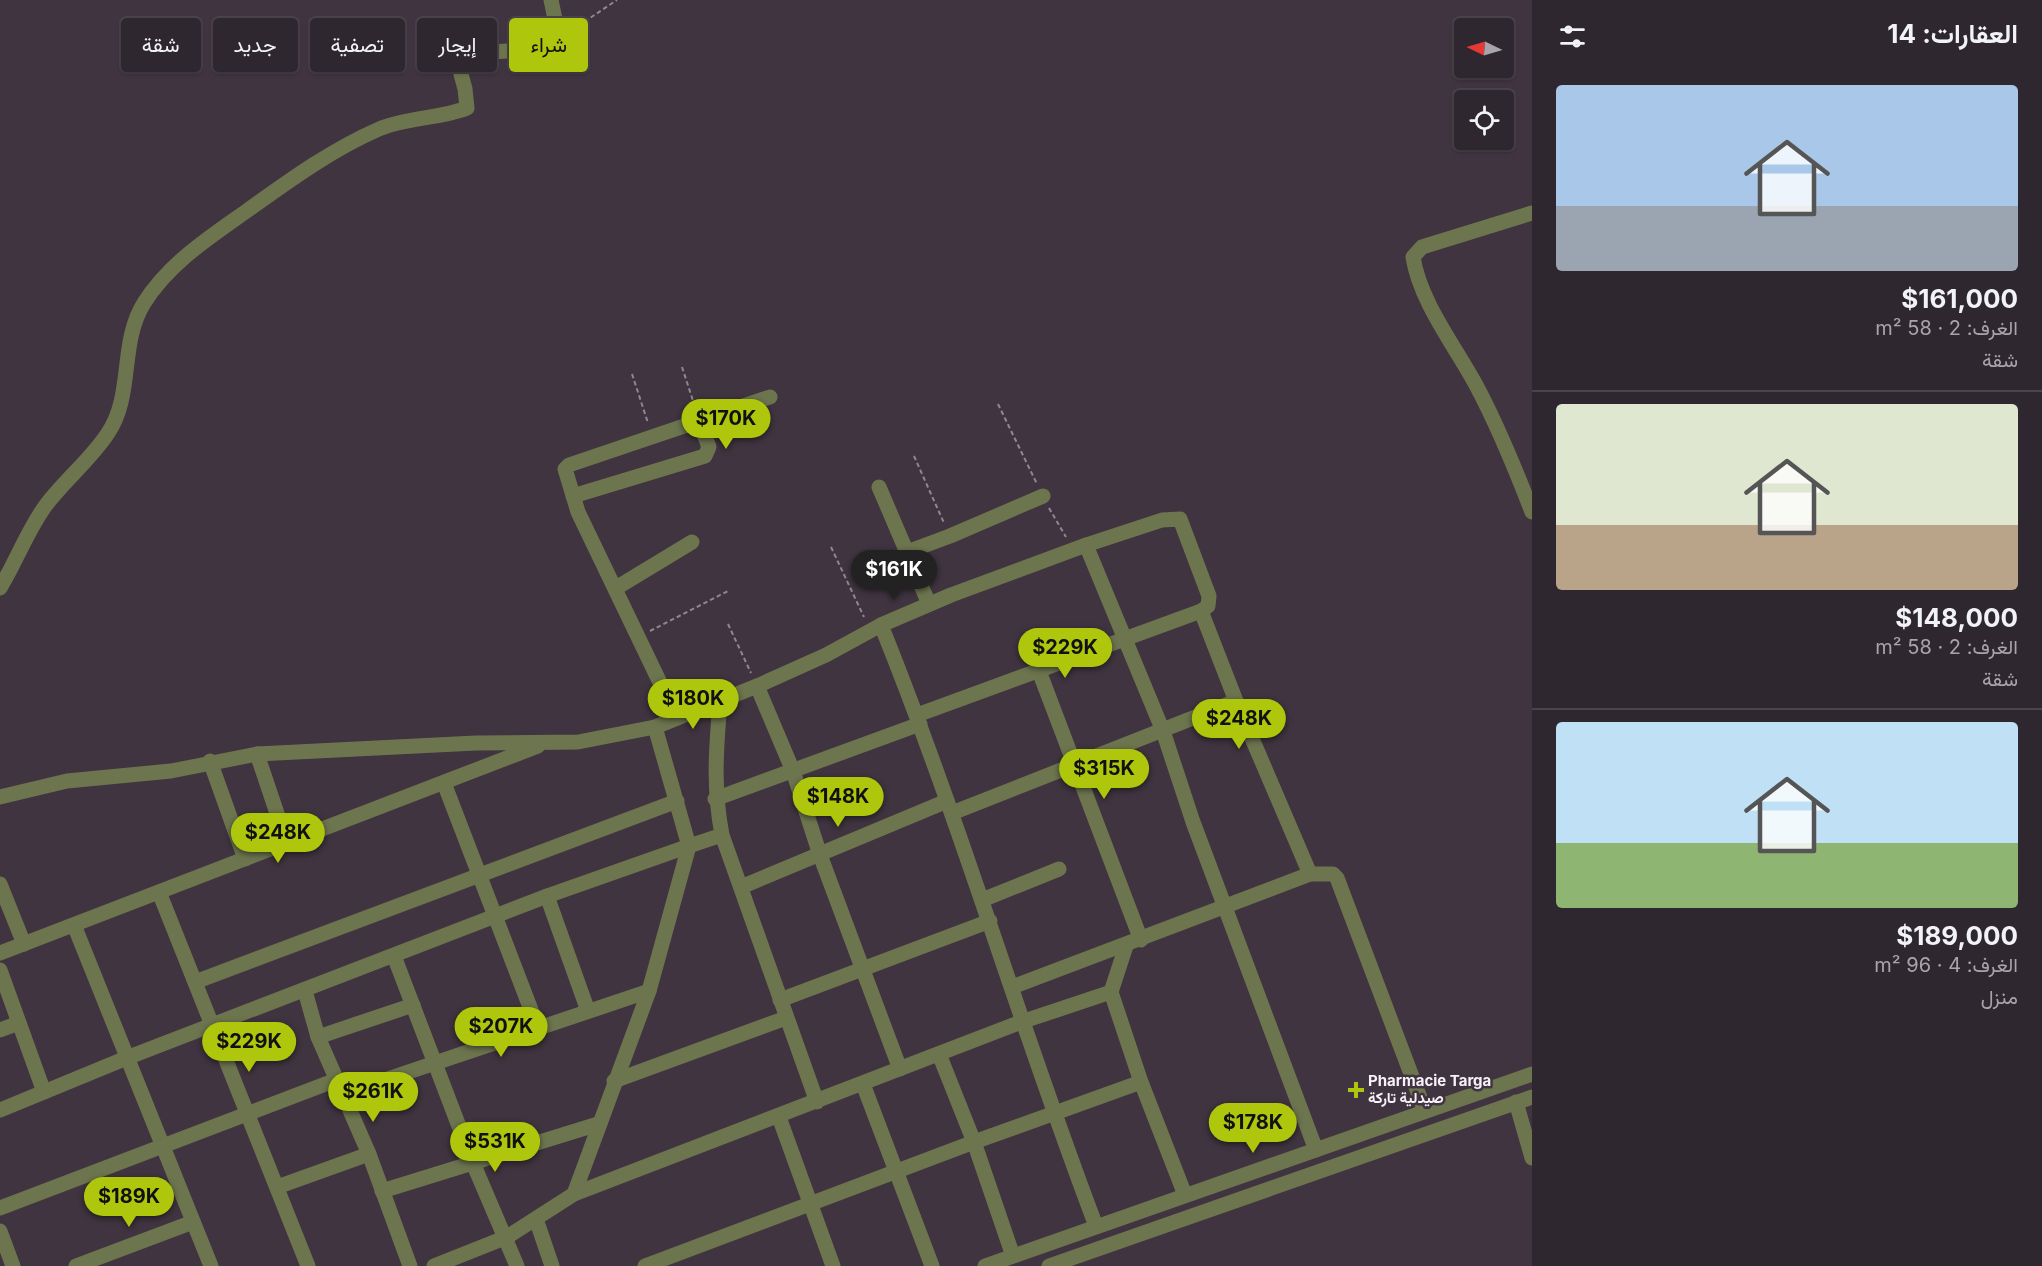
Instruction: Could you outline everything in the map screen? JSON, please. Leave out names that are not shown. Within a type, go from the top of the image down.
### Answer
[{"type":"street","points":[[551,0],[555,18]]},
{"type":"street","points":[[0,588],[44,508],[108,433],[119,412],[130,338],[143,305],[162,277],[198,245],[312,164],[380,129],[415,117],[467,108],[465,89],[458,64],[460,56],[509,51]]},
{"type":"street","points":[[1532,213],[1422,247],[1413,257],[1415,269],[1432,306],[1496,425],[1532,512]]},
{"type":"street","points":[[677,718],[573,496],[565,469],[569,465],[770,397]]},
{"type":"street","points":[[573,496],[705,456],[709,447],[699,422]]},
{"type":"street","points":[[879,487],[929,604]]},
{"type":"street","points":[[907,552],[1043,496]]},
{"type":"street","points":[[0,797],[67,781],[171,771],[210,761],[256,754],[476,743],[578,742],[655,727],[757,686],[929,604],[1080,547],[1162,520],[1180,519],[1209,596],[1210,603],[1201,611],[1039,671],[793,771],[715,799]]},
{"type":"street","points":[[616,588],[692,542]]},
{"type":"street","points":[[1080,547],[1163,731],[1316,1150]]},
{"type":"street","points":[[1201,611],[1236,702],[1310,874]]},
{"type":"street","points":[[876,628],[919,719],[990,921],[1021,1022],[1053,1114],[1096,1226]]},
{"type":"street","points":[[1039,671],[1073,766],[1141,940]]},
{"type":"street","points":[[757,686],[793,771],[820,855],[900,1069]]},
{"type":"street","points":[[720,702],[714,769],[715,799],[722,835],[818,1102]]},
{"type":"street","points":[[741,887],[949,807],[1073,766],[1236,702]]},
{"type":"street","points":[[574,1194],[649,991],[690,846],[655,727]]},
{"type":"street","points":[[0,953],[544,744]]},
{"type":"street","points":[[256,754],[286,843]]},
{"type":"street","points":[[210,761],[245,859]]},
{"type":"street","points":[[444,783],[497,916],[513,967],[538,1028]]},
{"type":"street","points":[[195,982],[480,873],[677,801]]},
{"type":"street","points":[[0,1110],[129,1057],[547,896],[722,835]]},
{"type":"street","points":[[982,900],[1059,869]]},
{"type":"street","points":[[1012,987],[1126,946],[1310,874],[1326,872],[1337,878],[1425,1111]]},
{"type":"street","points":[[0,884],[24,944]]},
{"type":"street","points":[[159,892],[214,1025],[308,1266]]},
{"type":"street","points":[[547,896],[588,1011]]},
{"type":"street","points":[[780,1000],[990,921]]},
{"type":"street","points":[[74,925],[129,1057],[211,1266]]},
{"type":"street","points":[[1126,946],[1111,992],[1141,1082],[1185,1195]]},
{"type":"street","points":[[394,956],[473,1163],[507,1237],[517,1266]]},
{"type":"street","points":[[0,970],[44,1092]]},
{"type":"street","points":[[305,991],[318,1037],[369,1154],[410,1266]]},
{"type":"street","points":[[343,1094],[649,991]]},
{"type":"street","points":[[434,1266],[507,1237],[574,1194],[1021,1022],[1111,992]]},
{"type":"street","points":[[318,1037],[413,1005]]},
{"type":"street","points":[[614,1081],[786,1018]]},
{"type":"street","points":[[0,1030],[19,1023]]},
{"type":"street","points":[[939,1054],[974,1142],[1013,1256]]},
{"type":"street","points":[[985,1266],[1532,1074]]},
{"type":"street","points":[[0,1208],[336,1080]]},
{"type":"street","points":[[645,1266],[974,1142],[1141,1082]]},
{"type":"street","points":[[863,1084],[932,1266]]},
{"type":"street","points":[[1049,1266],[1532,1097]]},
{"type":"street","points":[[1516,1102],[1532,1158]]},
{"type":"street","points":[[779,1117],[833,1266]]},
{"type":"street","points":[[382,1191],[598,1124]]},
{"type":"street","points":[[277,1187],[369,1154]]},
{"type":"street","points":[[536,1219],[552,1266]]},
{"type":"street","points":[[76,1266],[109,1260],[193,1222]]},
{"type":"street","points":[[0,1231],[13,1266]]},
{"type":"path","points":[[588,19],[617,0]]},
{"type":"path","points":[[682,367],[699,422]]},
{"type":"path","points":[[632,374],[653,437]]},
{"type":"path","points":[[998,404],[1043,496],[1080,547]]},
{"type":"path","points":[[914,456],[950,536]]},
{"type":"path","points":[[831,547],[876,628]]},
{"type":"path","points":[[640,636],[728,591]]},
{"type":"path","points":[[728,624],[757,686]]},
{"type":"place","name":"Pharmacie Targa صيدلية تاركة","points":[[1356,1090]]}]
